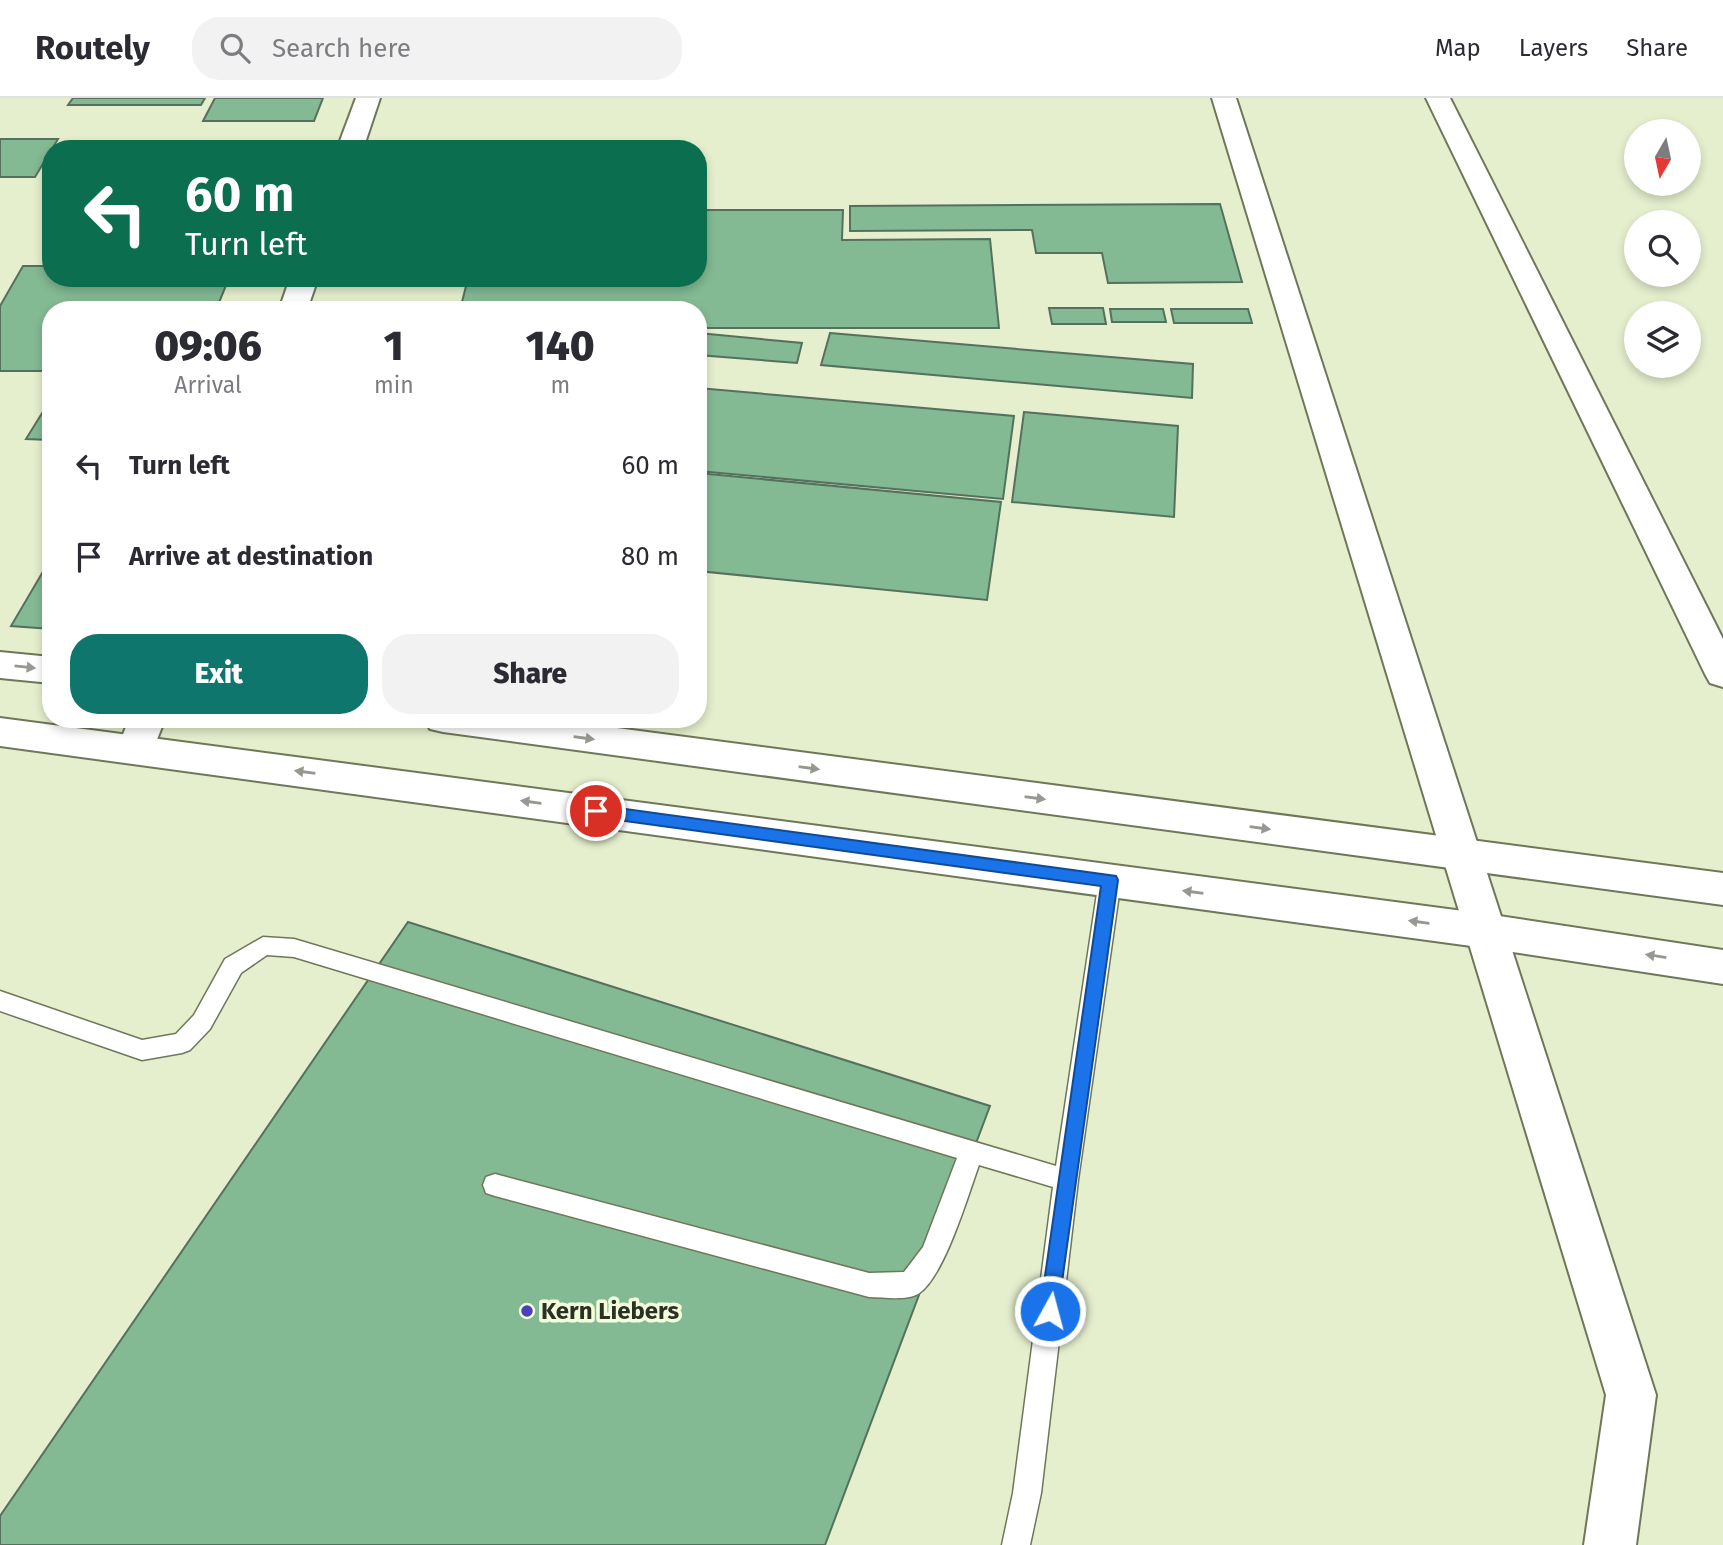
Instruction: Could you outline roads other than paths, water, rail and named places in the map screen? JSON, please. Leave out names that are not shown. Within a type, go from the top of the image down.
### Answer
[{"type":"street","points":[[353,140],[368,98]]},
{"type":"street","points":[[1224,98],[1631,1395],[1610,1545]]},
{"type":"street","points":[[1438,98],[1723,674]]},
{"type":"street","points":[[0,665],[42,669]]},
{"type":"street","points":[[510,728],[1723,889]]},
{"type":"street","points":[[0,732],[142,734],[1110,880],[1486,931],[1723,967]]},
{"type":"lane","points":[[1016,1545],[1027,1493],[1066,1180],[1110,880]]},
{"type":"lane","points":[[0,1001],[142,1050],[182,1043],[202,1021],[233,966],[263,946],[294,948],[1066,1180]]},
{"type":"lane","points":[[495,1185],[869,1285],[911,1284],[933,1254],[972,1152]]},
{"type":"place","name":"Kern Liebers","points":[[527,1311]]}]
